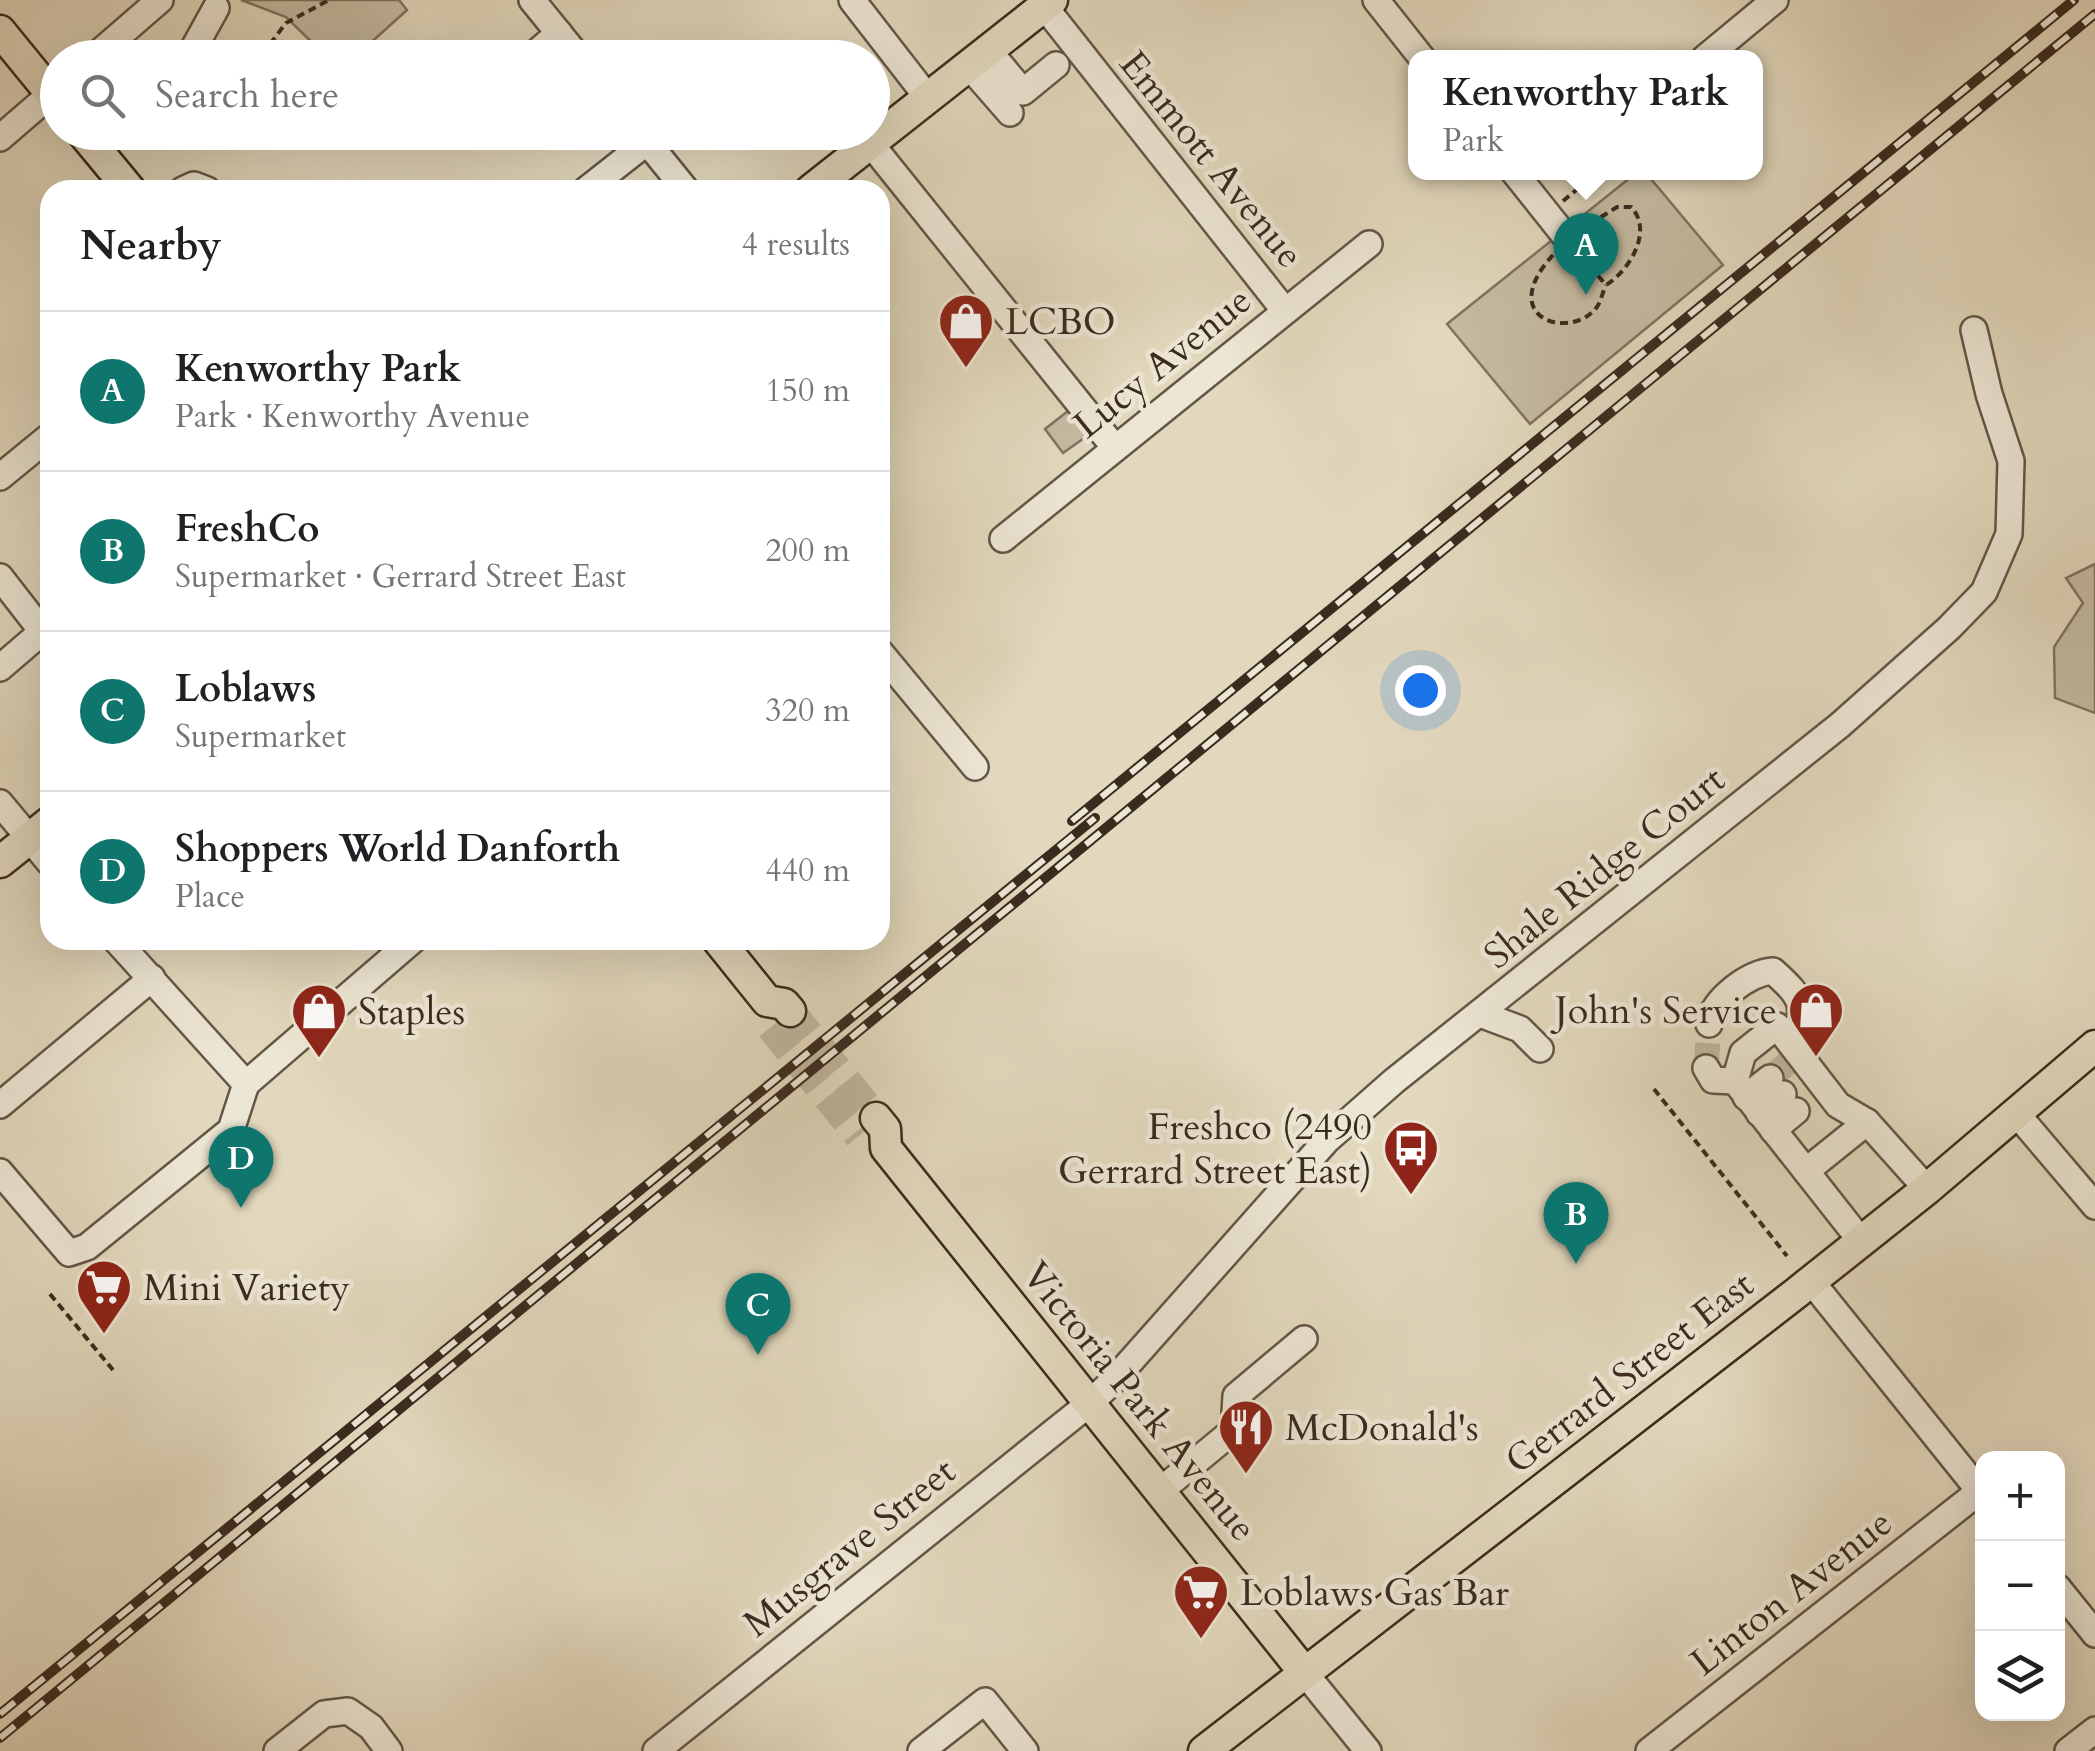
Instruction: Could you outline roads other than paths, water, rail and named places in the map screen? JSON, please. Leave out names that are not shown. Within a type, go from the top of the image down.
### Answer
[{"type":"main road","points":[[890,127],[1048,3]]},
{"type":"main road","points":[[0,31],[40,78]]},
{"type":"main road","points":[[97,150],[122,180]]},
{"type":"main road","points":[[824,180],[861,150]]},
{"type":"main road","points":[[0,862],[40,830]]},
{"type":"main road","points":[[726,950],[776,1013]]},
{"type":"main road","name":"Gerrard Street East","points":[[1204,1751],[1811,1281],[2095,1046]]},
{"type":"main road","name":"Victoria Park Avenue","points":[[874,1134],[1304,1672]]},
{"type":"street","points":[[114,40],[160,0]]},
{"type":"street","points":[[532,0],[565,40]]},
{"type":"street","points":[[852,0],[883,40]]},
{"type":"street","points":[[1376,0],[1416,50]]},
{"type":"street","points":[[1715,50],[1775,0]]},
{"type":"street","name":"Emmott Avenue","points":[[1048,3],[1285,311]]},
{"type":"street","points":[[199,40],[216,8]]},
{"type":"street","points":[[551,40],[559,33]]},
{"type":"street","points":[[890,49],[928,98]]},
{"type":"street","points":[[978,58],[1023,92],[1056,65]]},
{"type":"street","points":[[978,58],[1010,113]]},
{"type":"street","points":[[0,138],[40,107]]},
{"type":"street","points":[[597,180],[629,150]]},
{"type":"street","points":[[654,150],[678,180]]},
{"type":"street","points":[[876,150],[1115,448]]},
{"type":"street","points":[[1520,180],[1568,241]]},
{"type":"street","name":"Lucy Avenue","points":[[1003,539],[1370,244]]},
{"type":"street","name":"Shale Ridge Court","points":[[1090,1402],[1326,1140],[1394,1081],[1840,725],[1984,592],[2009,534],[2011,462],[1988,394],[1974,330]]},
{"type":"street","points":[[0,477],[40,444]]},
{"type":"street","points":[[0,577],[40,621]]},
{"type":"street","points":[[0,668],[40,633]]},
{"type":"street","points":[[890,664],[975,767]]},
{"type":"street","points":[[0,803],[40,830]]},
{"type":"street","points":[[125,950],[246,1084]]},
{"type":"street","points":[[0,1172],[70,1253],[87,1248],[230,1130],[246,1084],[402,950]]},
{"type":"street","points":[[1709,1024],[1711,1014],[1723,999],[1750,978],[1772,971],[1793,989],[1802,1004],[1798,1078]]},
{"type":"street","points":[[0,1105],[152,978]]},
{"type":"street","points":[[1480,1014],[1520,1029],[1540,1049]]},
{"type":"street","points":[[1753,1105],[1743,1054],[1777,1026],[1798,1078],[1867,1122],[1926,1189]]},
{"type":"street","points":[[1706,1068],[1713,1080],[1753,1105],[1861,1241]]},
{"type":"street","points":[[1753,1105],[1798,1078]]},
{"type":"street","points":[[1753,1105],[1798,1078]]},
{"type":"street","points":[[2016,1113],[2095,1206]]},
{"type":"street","points":[[1806,1171],[1867,1122]]},
{"type":"street","points":[[1811,1281],[1975,1486]]},
{"type":"street","points":[[1160,1491],[1234,1430],[1236,1396],[1304,1338]]},
{"type":"street","name":"Musgrave Street","points":[[656,1751],[1090,1402]]},
{"type":"street","name":"Linton Avenue","points":[[1650,1751],[1975,1498]]},
{"type":"street","points":[[2065,1597],[2095,1634]]},
{"type":"street","name":"Victoria Park Avenue","points":[[1304,1672],[1368,1751]]},
{"type":"street","points":[[921,1751],[985,1702],[1024,1751]]},
{"type":"street","points":[[277,1751],[324,1714],[348,1711],[371,1727],[389,1751]]},
{"type":"street","points":[[2068,1751],[2095,1730]]},
{"type":"tunnel","points":[[790,1011],[876,1118]]},
{"type":"tunnel","points":[[1706,1068],[1709,1024]]},
{"type":"tunnel","points":[[771,1027],[859,1136]]},
{"type":"tunnel","points":[[1770,1078],[1789,1062]]},
{"type":"railway","points":[[1072,821],[2074,0]]},
{"type":"railway","points":[[0,1738],[2095,14]]},
{"type":"railway","points":[[0,1714],[1095,818]]},
{"type":"place","name":"Kenworthy Park","points":[[1586,295]]},
{"type":"place","name":"LCBO","points":[[966,370]]},
{"type":"place","name":"John's Service","points":[[1816,1059]]},
{"type":"place","name":"Staples","points":[[319,1060]]},
{"type":"place","name":"Freshco (2490 Gerrard Street East)","points":[[1411,1197]]},
{"type":"place","name":"Shoppers World Danforth","points":[[241,1208]]},
{"type":"place","name":"FreshCo","points":[[1576,1264]]},
{"type":"place","name":"Mini Variety","points":[[104,1336]]},
{"type":"place","name":"Loblaws","points":[[758,1355]]},
{"type":"place","name":"McDonald's","points":[[1246,1476]]},
{"type":"place","name":"Loblaws Gas Bar","points":[[1201,1641]]}]
